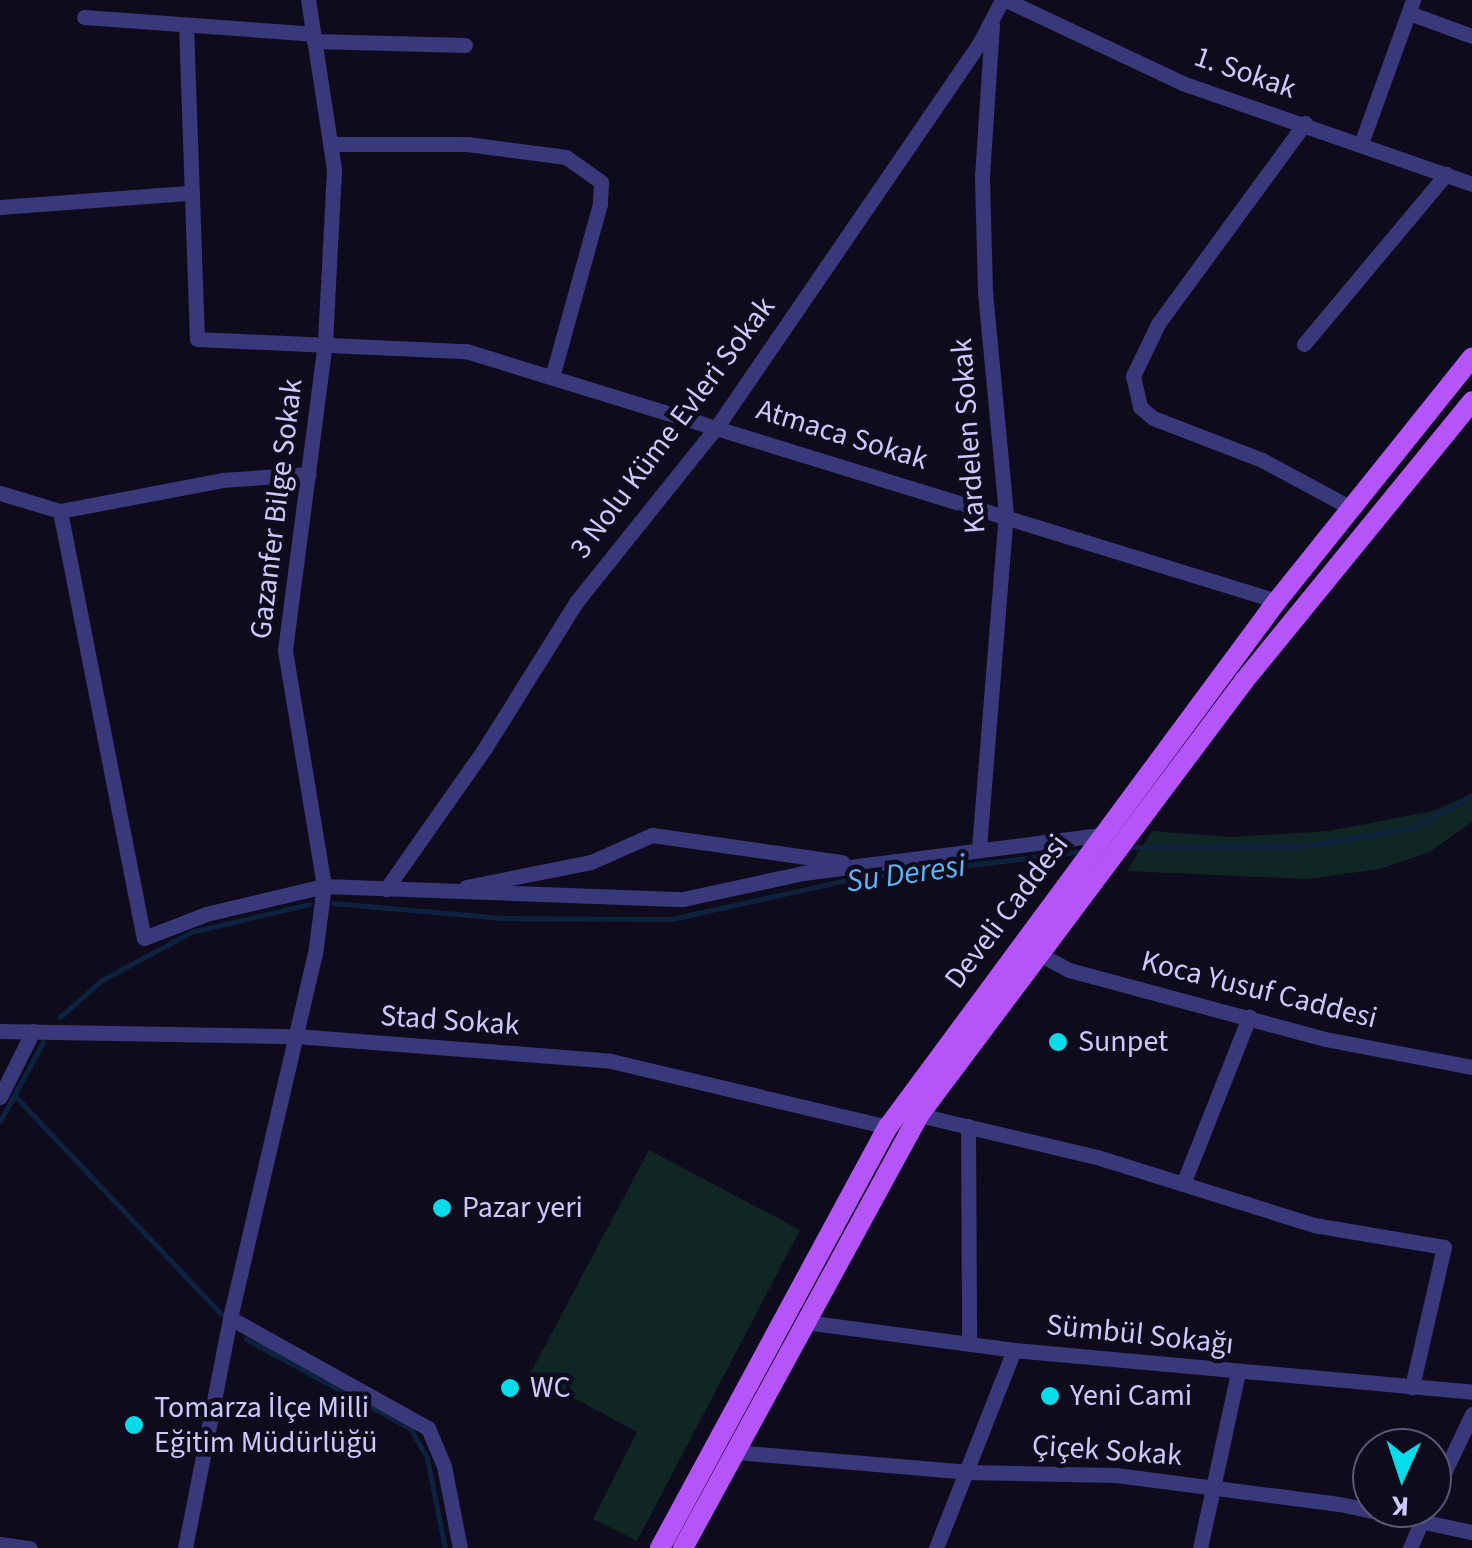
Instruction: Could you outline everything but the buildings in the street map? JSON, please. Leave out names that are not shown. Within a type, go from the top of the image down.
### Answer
[{"type":"main road","name":"Develi Caddesi","points":[[660,1548],[888,1126],[1277,601],[1472,358]]},
{"type":"main road","name":"Develi Caddesi","points":[[683,1548],[919,1115],[1122,840],[1472,401]]},
{"type":"street","name":"Gazanfer Bilge Sokak","points":[[185,1548],[230,1318],[296,1036],[324,886],[285,650],[325,342],[330,144],[308,0]]},
{"type":"street","name":"3 Nolu Küme Evleri Sokak","points":[[386,889],[485,748],[577,600],[718,425],[1004,0]]},
{"type":"street","name":"1. Sokak","points":[[1004,0],[1182,83],[1362,141],[1472,184]]},
{"type":"street","points":[[1362,141],[1411,6],[1472,36]]},
{"type":"street","points":[[84,17],[313,38],[466,45]]},
{"type":"street","name":"Kardelen Sokak","points":[[980,848],[1006,514],[984,292],[982,176],[992,19]]},
{"type":"street","points":[[0,207],[188,193],[186,25]]},
{"type":"street","points":[[1305,123],[1158,324],[1133,376],[1140,406],[1153,418],[1262,460],[1351,508]]},
{"type":"street","points":[[330,144],[467,144],[566,157],[600,182],[600,204],[554,373]]},
{"type":"street","points":[[1304,344],[1446,174]]},
{"type":"street","name":"Atmaca Sokak","points":[[188,193],[198,339],[466,350],[554,373],[1277,601]]},
{"type":"street","points":[[0,493],[60,510],[222,480],[309,474]]},
{"type":"street","points":[[60,510],[144,938],[206,914],[324,886],[683,899],[861,865],[980,848],[1098,840]]},
{"type":"street","points":[[439,892],[591,862],[652,835],[861,865]]},
{"type":"street","name":"Koca Yusuf Caddesi","points":[[1037,953],[1070,970],[1324,1040],[1472,1068]]},
{"type":"street","points":[[1184,1184],[1250,1017]]},
{"type":"street","name":"Stad Sokak","points":[[0,1031],[296,1036],[612,1061],[888,1126]]},
{"type":"street","points":[[0,1097],[33,1031]]},
{"type":"street","points":[[919,1115],[1184,1184],[1314,1224],[1444,1248],[1412,1387]]},
{"type":"street","points":[[968,1126],[969,1341]]},
{"type":"street","points":[[230,1318],[428,1428],[444,1466],[460,1548]]},
{"type":"street","name":"Sümbül Sokağı","points":[[804,1322],[1014,1350],[1472,1392]]},
{"type":"street","points":[[936,1548],[1014,1350]]},
{"type":"street","points":[[1200,1548],[1238,1372]]},
{"type":"street","points":[[1452,1456],[1472,1414]]},
{"type":"street","name":"Çiçek Sokak","points":[[734,1452],[966,1472],[1116,1476],[1352,1505]]},
{"type":"street","points":[[0,1544],[30,1548]]},
{"type":"green space","points":[[1472,794],[1472,822],[1429,852],[1380,869],[1307,879],[1127,871],[1152,831],[1232,837],[1329,831],[1433,811]]},
{"type":"green space","points":[[649,1150],[800,1230],[637,1541],[593,1519],[637,1432],[530,1374]]},
{"type":"waterway","name":"Su Deresi","points":[[1125,847],[1303,846],[1413,828],[1472,795]]},
{"type":"waterway","name":"Su Deresi","points":[[333,903],[502,918],[671,919],[842,881],[1084,851]]},
{"type":"waterway","name":"Su Deresi","points":[[60,1017],[102,980],[191,932],[309,904]]},
{"type":"waterway","name":"Su Deresi","points":[[0,1121],[43,1042]]},
{"type":"waterway","points":[[14,1095],[221,1314]]},
{"type":"waterway","points":[[246,1339],[410,1428],[427,1458],[445,1548]]},
{"type":"place","name":"Sunpet","points":[[1058,1042]]},
{"type":"place","name":"Pazar yeri","points":[[442,1208]]},
{"type":"place","name":"WC","points":[[510,1388]]},
{"type":"place","name":"Yeni Cami","points":[[1050,1396]]},
{"type":"place","name":"Tomarza İlçe Milli Eğitim Müdürlüğü","points":[[134,1425]]}]
